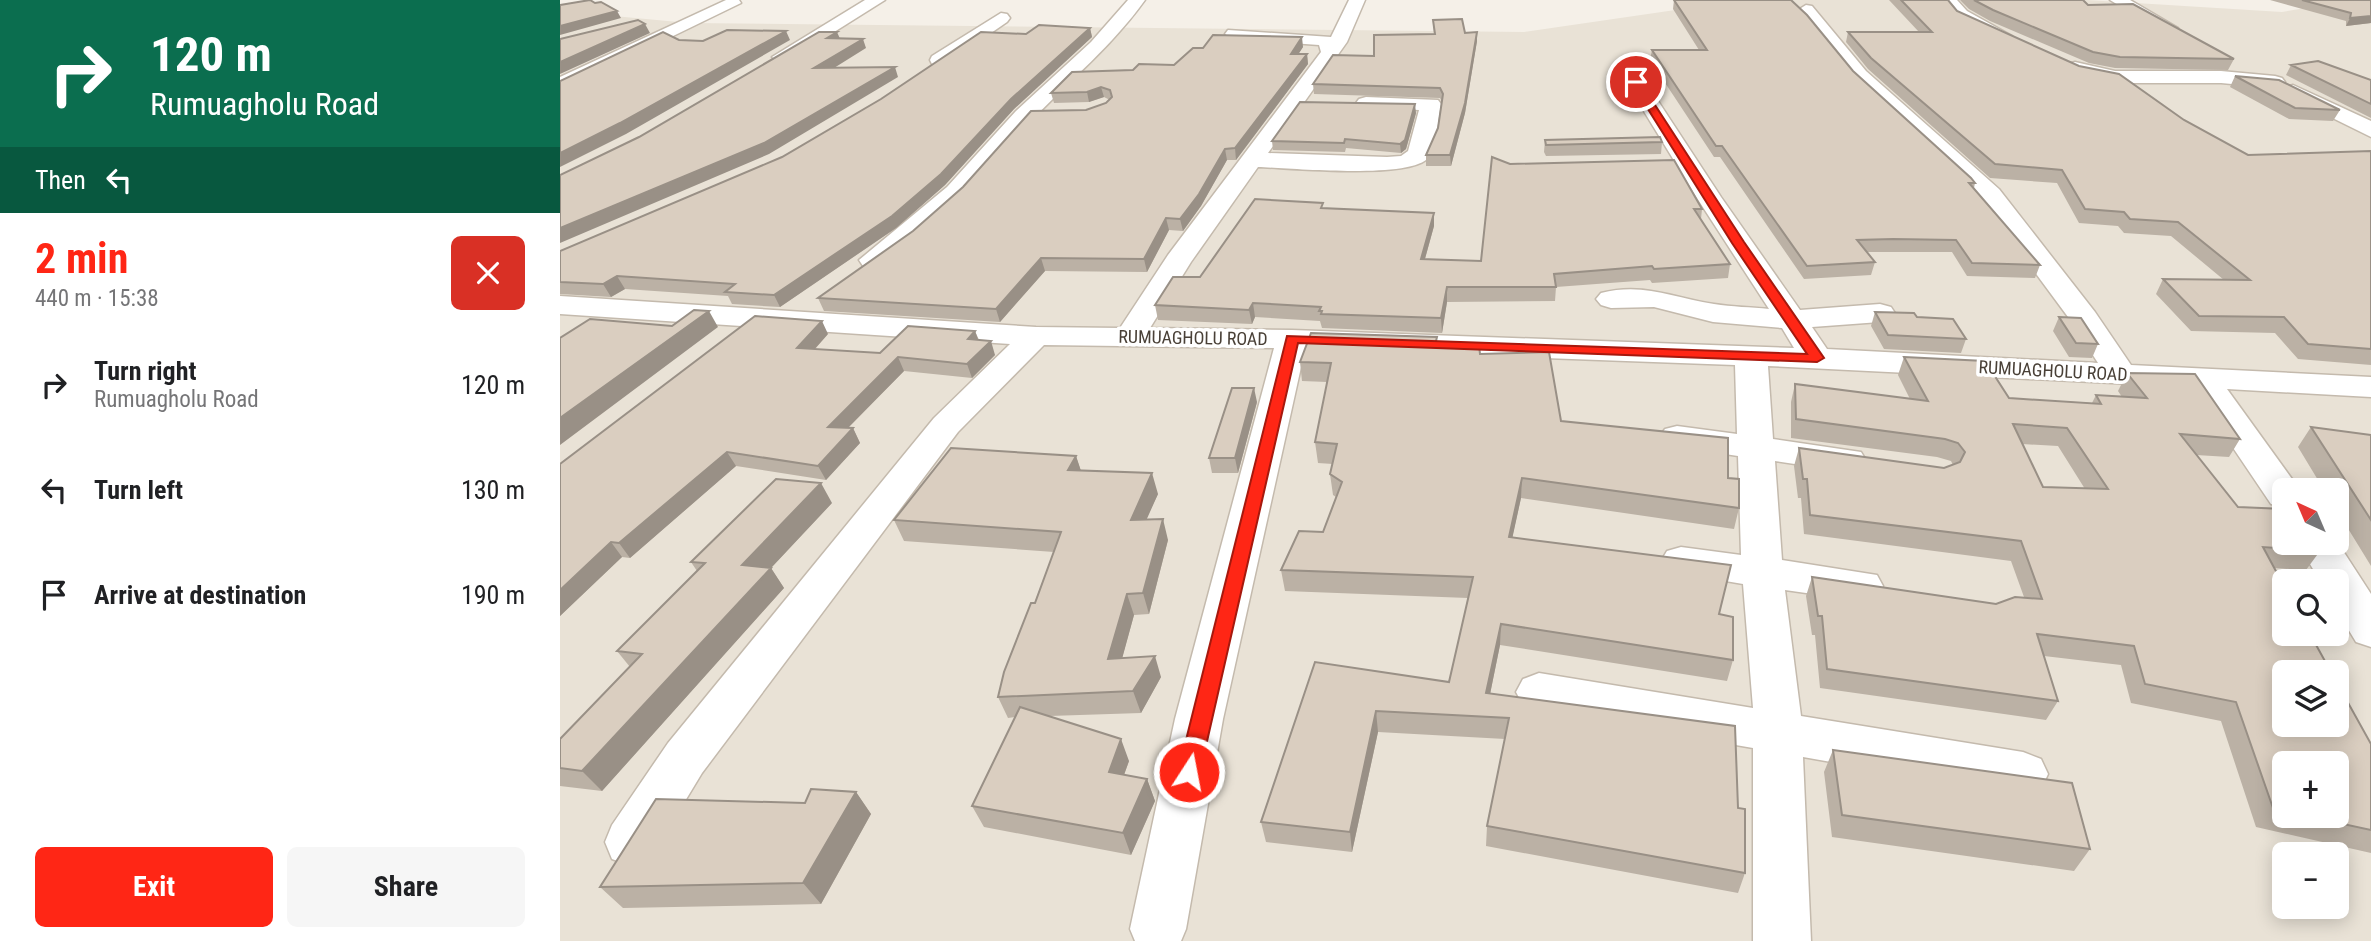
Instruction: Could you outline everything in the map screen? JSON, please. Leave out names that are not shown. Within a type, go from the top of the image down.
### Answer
[{"type":"street","points":[[767,65],[877,0]]},
{"type":"street","points":[[850,276],[907,236],[956,192],[1028,113],[1074,71],[1137,0]]},
{"type":"street","points":[[1129,337],[1178,261],[1331,52],[1357,0]]},
{"type":"street","points":[[1948,0],[1961,15],[2021,44]]},
{"type":"street","points":[[2118,0],[2181,34]]},
{"type":"street","points":[[560,85],[733,3]]},
{"type":"street","points":[[1806,10],[1866,82],[1990,194],[2084,318],[2121,374]]},
{"type":"street","points":[[920,74],[1001,18]]},
{"type":"street","points":[[1234,34],[1323,40],[1327,42],[1331,52]]},
{"type":"street","points":[[2228,58],[2371,130]]},
{"type":"street","points":[[2058,60],[2083,71],[2115,77],[2221,76],[2276,82]]},
{"type":"street","points":[[1636,82],[1817,358]]},
{"type":"street","points":[[1294,102],[1321,102]]},
{"type":"street","points":[[1253,160],[1387,164],[1407,162],[1419,154],[1431,104],[1349,103]]},
{"type":"street","points":[[1028,113],[1055,112]]},
{"type":"street","points":[[1660,164],[1688,163]]},
{"type":"street","points":[[786,321],[818,298]]},
{"type":"street","points":[[1611,299],[1654,298],[1713,313],[1790,320],[1880,313]]},
{"type":"street","name":"RUMUAGHOLU ROAD","points":[[560,305],[1036,336],[1292,339],[1817,358],[2368,390]]},
{"type":"street","points":[[719,344],[752,319]]},
{"type":"street","points":[[610,875],[685,758],[820,583],[946,425],[1036,336]]},
{"type":"street","points":[[1158,929],[1199,719],[1292,339]]},
{"type":"street","points":[[1751,357],[1762,571],[1777,733],[1783,941]]},
{"type":"street","points":[[2203,379],[2272,478]]},
{"type":"street","points":[[1647,433],[1886,465]]},
{"type":"street","points":[[2325,555],[2371,630]]},
{"type":"street","points":[[1644,557],[1894,591]]},
{"type":"street","points":[[1539,692],[2023,774]]},
{"type":"shaded area","points":[[1744,0],[2087,0],[2282,12],[2353,0],[2371,0],[2371,941],[560,941],[560,11],[689,23],[1524,32]]},
{"type":"building","points":[[590,0],[601,2],[617,11],[560,26],[560,5]]},
{"type":"building","points":[[1674,0],[1791,0],[1807,15],[1853,71],[1971,178],[1975,183],[1969,183],[2040,265],[1972,263],[1956,240],[1893,239],[1857,240],[1875,262],[1807,266],[1722,146],[1716,146],[1652,50],[1707,50]]},
{"type":"building","points":[[1901,0],[1948,0],[1957,11],[2079,66],[2119,74],[2184,120],[2248,155],[2371,151],[2371,349],[2308,344],[2284,317],[2199,316],[2163,279],[2250,280],[2178,222],[2130,219],[2124,212],[2085,209],[2062,170],[1995,164],[1871,58],[1848,32],[1932,32]]},
{"type":"building","points":[[1974,0],[2083,0],[2088,5],[2133,4],[2234,59],[2120,57],[2093,52]]},
{"type":"building","points":[[2302,0],[2371,0],[2371,16],[2350,18],[2351,13]]},
{"type":"building","points":[[1462,19],[1465,33],[1477,32],[1465,103],[1450,155],[1426,155],[1438,128],[1443,94],[1440,88],[1313,84],[1333,55],[1374,56],[1374,35],[1435,34],[1433,20]]},
{"type":"building","points":[[638,20],[645,24],[560,62],[560,39]]},
{"type":"building","points":[[1039,25],[1090,28],[1011,99],[941,174],[892,216],[774,295],[725,292],[735,284],[617,276],[603,284],[560,282],[560,251],[782,157],[881,99],[981,32],[1026,34]]},
{"type":"building","points":[[727,30],[786,31],[620,123],[560,153],[560,81],[663,32],[679,40],[703,41]]},
{"type":"building","points":[[819,32],[837,32],[827,38],[863,39],[814,68],[895,67],[764,143],[560,228],[560,175],[639,137]]},
{"type":"building","points":[[1213,35],[1302,37],[1291,54],[1307,54],[1235,148],[1225,149],[1199,194],[1180,219],[1166,218],[1144,259],[1041,258],[996,309],[818,298],[913,231],[963,187],[1031,111],[1086,110],[1106,103],[1112,97],[1110,90],[1101,87],[1087,92],[1051,93],[1072,72],[1133,70],[1139,64],[1174,65],[1193,48],[1203,48]]},
{"type":"building","points":[[2318,61],[2371,80],[2371,104],[2291,65]]},
{"type":"building","points":[[2235,76],[2279,80],[2340,110],[2295,108]]},
{"type":"building","points":[[1300,102],[1415,104],[1405,140],[1400,144],[1345,139],[1344,143],[1272,141]]},
{"type":"building","points":[[1660,137],[1662,142],[1546,145],[1545,140]]},
{"type":"building","points":[[1492,157],[1510,164],[1674,160],[1702,209],[1694,209],[1730,264],[1654,269],[1652,266],[1554,274],[1556,287],[1447,287],[1441,318],[1321,314],[1321,307],[1253,303],[1249,310],[1155,305],[1173,277],[1200,277],[1255,199],[1323,203],[1321,208],[1434,213],[1421,259],[1481,261]]},
{"type":"building","points":[[694,310],[709,311],[560,418],[560,338],[590,319],[672,326]]},
{"type":"building","points":[[1875,312],[1914,313],[1917,317],[1953,319],[1966,339],[1888,335]]},
{"type":"building","points":[[755,316],[822,321],[797,348],[880,353],[908,326],[975,331],[968,339],[991,341],[967,364],[898,357],[828,427],[853,428],[818,466],[727,452],[619,543],[611,542],[560,590],[560,464]]},
{"type":"building","points":[[2059,317],[2081,318],[2098,344],[2076,343]]},
{"type":"building","points":[[1311,333],[1437,337],[1435,345],[1479,345],[1480,354],[1549,352],[1561,421],[1728,438],[1728,478],[1739,479],[1739,508],[1522,478],[1509,537],[1731,565],[1719,614],[1733,617],[1733,660],[1501,624],[1486,693],[1735,726],[1738,808],[1745,809],[1745,873],[1487,826],[1509,718],[1376,711],[1350,832],[1261,822],[1315,662],[1449,682],[1473,577],[1281,570],[1299,531],[1323,532],[1342,482],[1330,474],[1337,444],[1315,442],[1331,363],[1300,362]]},
{"type":"building","points":[[1904,357],[1985,361],[2009,398],[2101,404],[2096,395],[2147,398],[2127,373],[2195,374],[2240,439],[2180,434],[2238,507],[2272,508],[2272,548],[2263,547],[2275,569],[2272,569],[2272,646],[2317,646],[2324,660],[2272,660],[2272,737],[2349,737],[2349,704],[2371,744],[2371,830],[2349,825],[2349,751],[2272,751],[2272,805],[2236,702],[2145,684],[2134,646],[2037,634],[2058,701],[1827,669],[1822,616],[1818,616],[1812,577],[1996,604],[2015,597],[2042,599],[2021,541],[1810,515],[1807,479],[1803,479],[1799,448],[1944,468],[1960,462],[1965,452],[1958,443],[1945,439],[1796,419],[1795,384],[1928,401]],"holes":[[[2013,424],[2067,428],[2108,489],[2043,487]]]},
{"type":"building","points":[[1232,388],[1254,388],[1235,458],[1209,458]]},
{"type":"building","points":[[2311,427],[2371,435],[2371,520],[2349,486],[2349,478],[2344,478]]},
{"type":"building","points":[[951,448],[1076,456],[1068,470],[1152,473],[1131,520],[1163,519],[1143,593],[1127,594],[1108,659],[1155,656],[1133,691],[998,697],[1004,672],[1031,603],[1035,603],[1061,532],[894,520]]},
{"type":"building","points":[[776,479],[821,483],[742,565],[771,568],[582,771],[560,768],[560,739],[642,654],[617,651],[705,563],[691,562]]},
{"type":"building","points":[[1020,707],[1121,739],[1109,772],[1147,779],[1123,833],[972,806]]},
{"type":"building","points":[[1833,750],[2072,783],[2090,849],[1842,815]]},
{"type":"building","points":[[811,789],[856,792],[803,883],[600,887],[656,799],[805,803]]},
{"type":"route","points":[[1189,772],[1199,719],[1292,339],[1817,358],[1738,243],[1636,82]]}]
